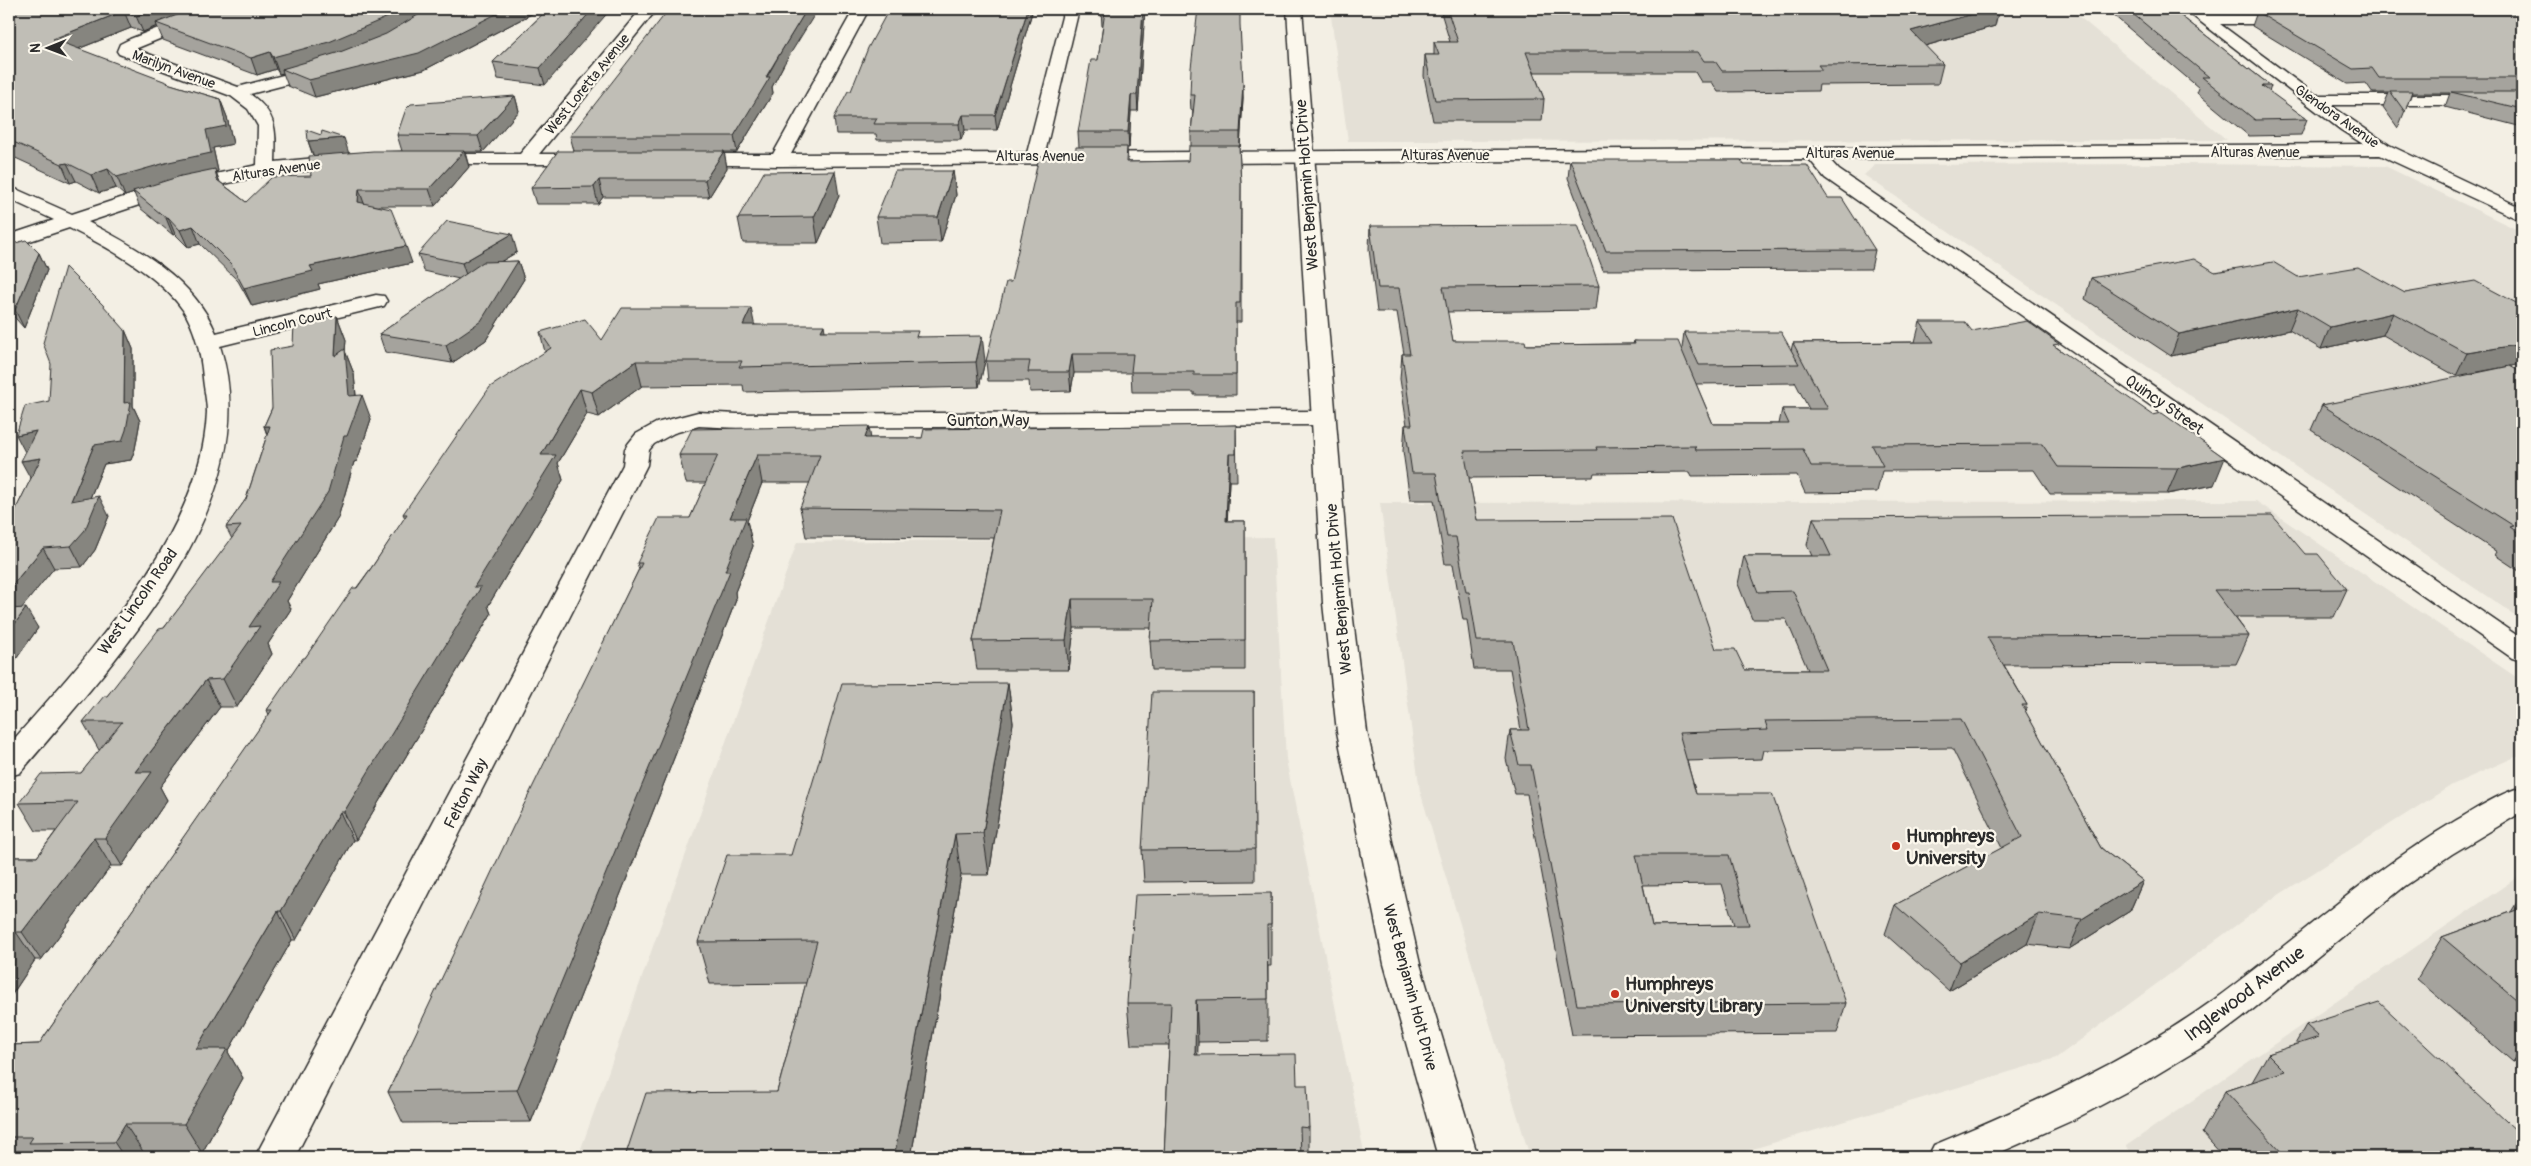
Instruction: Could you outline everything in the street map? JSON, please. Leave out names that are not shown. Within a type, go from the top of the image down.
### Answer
[{"type":"street","name":"Marilyn Avenue","points":[[220,9],[136,42],[126,47],[125,51],[237,92],[255,106],[268,126],[266,169]]},
{"type":"street","name":"West Loretta Avenue","points":[[525,160],[649,9]]},
{"type":"street","points":[[780,160],[861,9]]},
{"type":"street","points":[[1036,156],[1071,9]]},
{"type":"street","name":"West Benjamin Holt Drive","points":[[1294,9],[1337,603],[1352,732],[1402,964],[1458,1157]]},
{"type":"street","points":[[2198,14],[2309,19]]},
{"type":"street","name":"Glendora Avenue","points":[[2198,14],[2347,126],[2383,148],[2522,215]]},
{"type":"street","points":[[237,92],[337,65]]},
{"type":"street","points":[[2313,100],[2522,100]]},
{"type":"street","name":"Alturas Avenue","points":[[664,159],[780,160],[1036,156],[2324,151],[2383,148]]},
{"type":"street","name":"Quincy Street","points":[[1812,153],[1832,174],[2522,652]]},
{"type":"street","name":"Alturas Avenue","points":[[9,242],[158,192],[266,169],[361,160]]},
{"type":"street","points":[[417,160],[608,160]]},
{"type":"street","name":"West Lincoln Road","points":[[9,192],[70,221],[156,270],[189,303],[208,342],[219,380],[220,416],[209,474],[194,511],[164,569],[114,639],[9,765]]},
{"type":"street","name":"Lincoln Court","points":[[208,342],[376,301]]},
{"type":"street","name":"Gunton Way","points":[[655,433],[675,424],[698,419],[737,421],[1324,418]]},
{"type":"street","name":"Felton Way","points":[[275,1157],[635,465],[637,449],[655,433]]},
{"type":"street","name":"Inglewood Avenue","points":[[1948,1157],[2029,1123],[2154,1058],[2227,1010],[2392,878],[2456,834],[2522,798]]},
{"type":"shaded area","points":[[1330,9],[2070,9],[2227,140],[1348,141]]},
{"type":"shaded area","points":[[2179,164],[2385,166],[2522,232],[2522,620],[1864,175],[1875,165]]},
{"type":"shaded area","name":"Humphreys University","points":[[2256,501],[2522,681],[2522,754],[2452,785],[2269,901],[2056,1058],[1726,1157],[1530,1157],[1420,791],[1380,503]]},
{"type":"shaded area","points":[[1273,537],[1286,759],[1365,1157],[578,1157],[797,542]]},
{"type":"shaded area","points":[[2522,874],[2522,1157],[2135,1157],[2126,1146]]},
{"type":"building","points":[[9,9],[155,9],[136,16],[124,11],[53,39],[169,83],[167,83],[220,99],[226,126],[206,130],[211,153],[169,162],[117,177],[108,169],[91,175],[67,163],[62,164],[9,140]]},
{"type":"building","points":[[193,9],[401,9],[388,17],[329,42],[273,57],[270,52],[251,58],[156,23]]},
{"type":"building","points":[[428,9],[506,9],[419,53],[309,80],[282,69],[340,52],[386,34]]},
{"type":"building","points":[[548,9],[593,9],[540,68],[493,62]]},
{"type":"building","points":[[669,9],[807,9],[766,77],[770,77],[734,136],[570,136]]},
{"type":"building","points":[[889,9],[1028,9],[995,115],[963,115],[959,124],[874,124],[877,118],[834,118],[848,91],[851,91],[868,48]]},
{"type":"building","points":[[1102,9],[1143,9],[1137,95],[1131,95],[1128,132],[1078,132],[1091,60],[1098,60],[1105,11],[1101,11]]},
{"type":"building","points":[[1198,9],[1240,9],[1243,84],[1240,132],[1191,132],[1195,95],[1190,95],[1191,68]]},
{"type":"building","points":[[1447,9],[1820,9],[1820,11],[1827,9],[1991,9],[1911,31],[1943,64],[1818,65],[1822,70],[1722,71],[1715,61],[1704,61],[1698,52],[1526,52],[1544,99],[1435,100],[1425,55],[1439,55],[1434,42],[1458,42]]},
{"type":"building","points":[[2127,9],[2172,9],[2271,86],[2262,86],[2307,119],[2255,120],[2202,77],[2209,77]]},
{"type":"building","points":[[2522,9],[2522,78],[2379,78],[2372,68],[2353,69],[2257,12]]},
{"type":"building","points":[[2390,91],[2412,91],[2405,112]]},
{"type":"building","points":[[2451,92],[2522,92],[2522,109]]},
{"type":"building","points":[[515,96],[478,136],[397,135],[406,109],[411,104]]},
{"type":"building","points":[[307,130],[321,135],[322,131],[344,138],[308,141]]},
{"type":"building","points":[[1189,146],[1239,146],[1241,184],[1240,303],[1236,303],[1236,375],[1194,375],[1194,372],[1131,372],[1133,354],[1072,354],[1069,372],[1028,372],[1030,361],[986,361],[1006,282],[1011,282],[1039,157],[1075,157],[1076,147],[1127,147],[1126,162],[1188,161]]},
{"type":"building","points":[[373,151],[464,151],[429,189],[359,189],[358,202],[391,209],[406,246],[310,266],[313,271],[244,288],[231,264],[193,226],[180,230],[168,217],[166,218],[133,191],[181,176],[215,169],[217,180],[246,202],[272,177],[311,176],[309,156]]},
{"type":"building","points":[[558,151],[724,151],[705,180],[599,180],[594,187],[531,188]]},
{"type":"building","points":[[1570,160],[1741,160],[1744,165],[1807,165],[1828,198],[1842,198],[1875,250],[1606,251]]},
{"type":"building","points":[[835,171],[814,217],[738,218],[764,172]]},
{"type":"building","points":[[895,171],[953,171],[938,217],[876,217]]},
{"type":"building","points":[[447,221],[512,234],[462,263],[418,254]]},
{"type":"building","points":[[1578,225],[1599,286],[1443,287],[1453,341],[1525,341],[1526,345],[1635,344],[1634,341],[1678,341],[1713,424],[1789,424],[1782,409],[1828,409],[1793,343],[1934,342],[1920,322],[1965,322],[1972,331],[2027,321],[2059,344],[2053,345],[2153,415],[2162,413],[2225,458],[2178,468],[2058,467],[2042,444],[1872,445],[1883,466],[1811,466],[1803,449],[1696,450],[1695,446],[1596,447],[1597,450],[1464,451],[1477,520],[1672,519],[1716,649],[1735,649],[1745,670],[1827,670],[1793,591],[1758,592],[1744,556],[1831,556],[1813,518],[2272,515],[2305,554],[2318,554],[2347,589],[2214,590],[2249,636],[1987,637],[2027,705],[2022,705],[2101,848],[2143,881],[2082,919],[2039,914],[1960,962],[1895,905],[2022,837],[1961,719],[1765,721],[1768,730],[1679,733],[1696,794],[1772,794],[1846,1003],[1577,1005],[1531,765],[1519,765],[1510,730],[1529,730],[1513,641],[1477,641],[1469,592],[1466,592],[1456,537],[1447,537],[1436,473],[1412,473],[1405,425],[1412,425],[1402,354],[1410,354],[1399,288],[1378,288],[1370,226]],"holes":[[[1636,855],[1729,855],[1749,925],[1652,926]]]},
{"type":"building","points":[[26,240],[39,253],[15,310],[9,302],[9,245]]},
{"type":"building","points":[[2194,259],[2215,272],[2273,262],[2298,277],[2358,267],[2405,293],[2475,281],[2522,306],[2522,344],[2467,353],[2393,313],[2330,327],[2298,308],[2179,334],[2091,278]]},
{"type":"building","points":[[518,261],[481,321],[446,345],[379,334],[483,262]]},
{"type":"building","points":[[65,267],[125,330],[124,403],[131,402],[122,441],[94,445],[71,501],[99,496],[85,530],[71,546],[43,548],[9,589],[9,523],[41,458],[21,461],[36,431],[16,435],[25,406],[49,401],[51,364],[43,343]]},
{"type":"building","points":[[622,308],[751,308],[743,325],[824,325],[821,331],[918,331],[916,337],[982,336],[976,362],[739,367],[742,361],[636,361],[592,392],[580,389],[541,455],[556,455],[474,587],[481,587],[344,812],[340,812],[281,911],[278,911],[196,1049],[227,1049],[184,1124],[125,1124],[114,1142],[29,1143],[33,1137],[9,1137],[9,1045],[39,1044],[272,710],[267,710],[303,658],[305,658],[353,588],[357,588],[374,564],[407,514],[403,514],[490,387],[551,348],[540,332],[585,319],[602,340]]},
{"type":"building","points":[[337,316],[335,356],[345,349],[349,396],[362,395],[347,436],[344,436],[328,492],[270,582],[279,582],[249,627],[260,626],[223,679],[206,680],[135,772],[152,772],[105,838],[94,838],[22,932],[16,932],[9,942],[9,857],[37,857],[78,802],[19,803],[41,774],[81,773],[122,722],[83,722],[104,696],[107,696],[159,629],[164,628],[241,526],[226,527],[246,499],[270,426],[264,426],[272,408],[270,350],[293,346],[294,323]]},
{"type":"building","points":[[1684,332],[1781,332],[1799,364],[1699,365]]},
{"type":"building","points":[[2510,366],[2522,373],[2522,535],[2510,527],[2514,526],[2322,405]]},
{"type":"building","points":[[1236,425],[1236,454],[1229,454],[1226,521],[1245,521],[1245,640],[1150,641],[1153,599],[1072,599],[1066,640],[973,641],[1000,510],[800,508],[820,455],[757,455],[730,518],[746,518],[725,571],[730,571],[517,1090],[388,1092],[513,827],[642,563],[637,563],[659,518],[690,518],[718,455],[679,455],[692,429],[869,426],[865,438],[922,438],[924,429]]},
{"type":"building","points":[[26,608],[9,632],[9,609]]},
{"type":"building","points":[[1008,683],[983,833],[955,834],[894,1157],[625,1157],[646,1093],[777,1092],[817,941],[698,942],[727,855],[791,855],[842,684]]},
{"type":"building","points":[[1152,692],[1254,692],[1255,849],[1142,850]]},
{"type":"building","points":[[1271,893],[1271,925],[1267,925],[1268,999],[1196,1000],[1195,1055],[1296,1054],[1297,1085],[1307,1085],[1309,1128],[1300,1127],[1301,1157],[1164,1157],[1171,1003],[1127,1003],[1135,895]]},
{"type":"building","points":[[2522,908],[2522,1004],[2442,937]]},
{"type":"building","points":[[2379,1002],[2522,1136],[2522,1157],[2286,1157],[2225,1091],[2285,1071],[2268,1054],[2319,1037],[2306,1025]]},
{"type":"place","name":"Humphreys University","points":[[1896,846]]},
{"type":"place","name":"Humphreys University Library","points":[[1615,994]]}]
